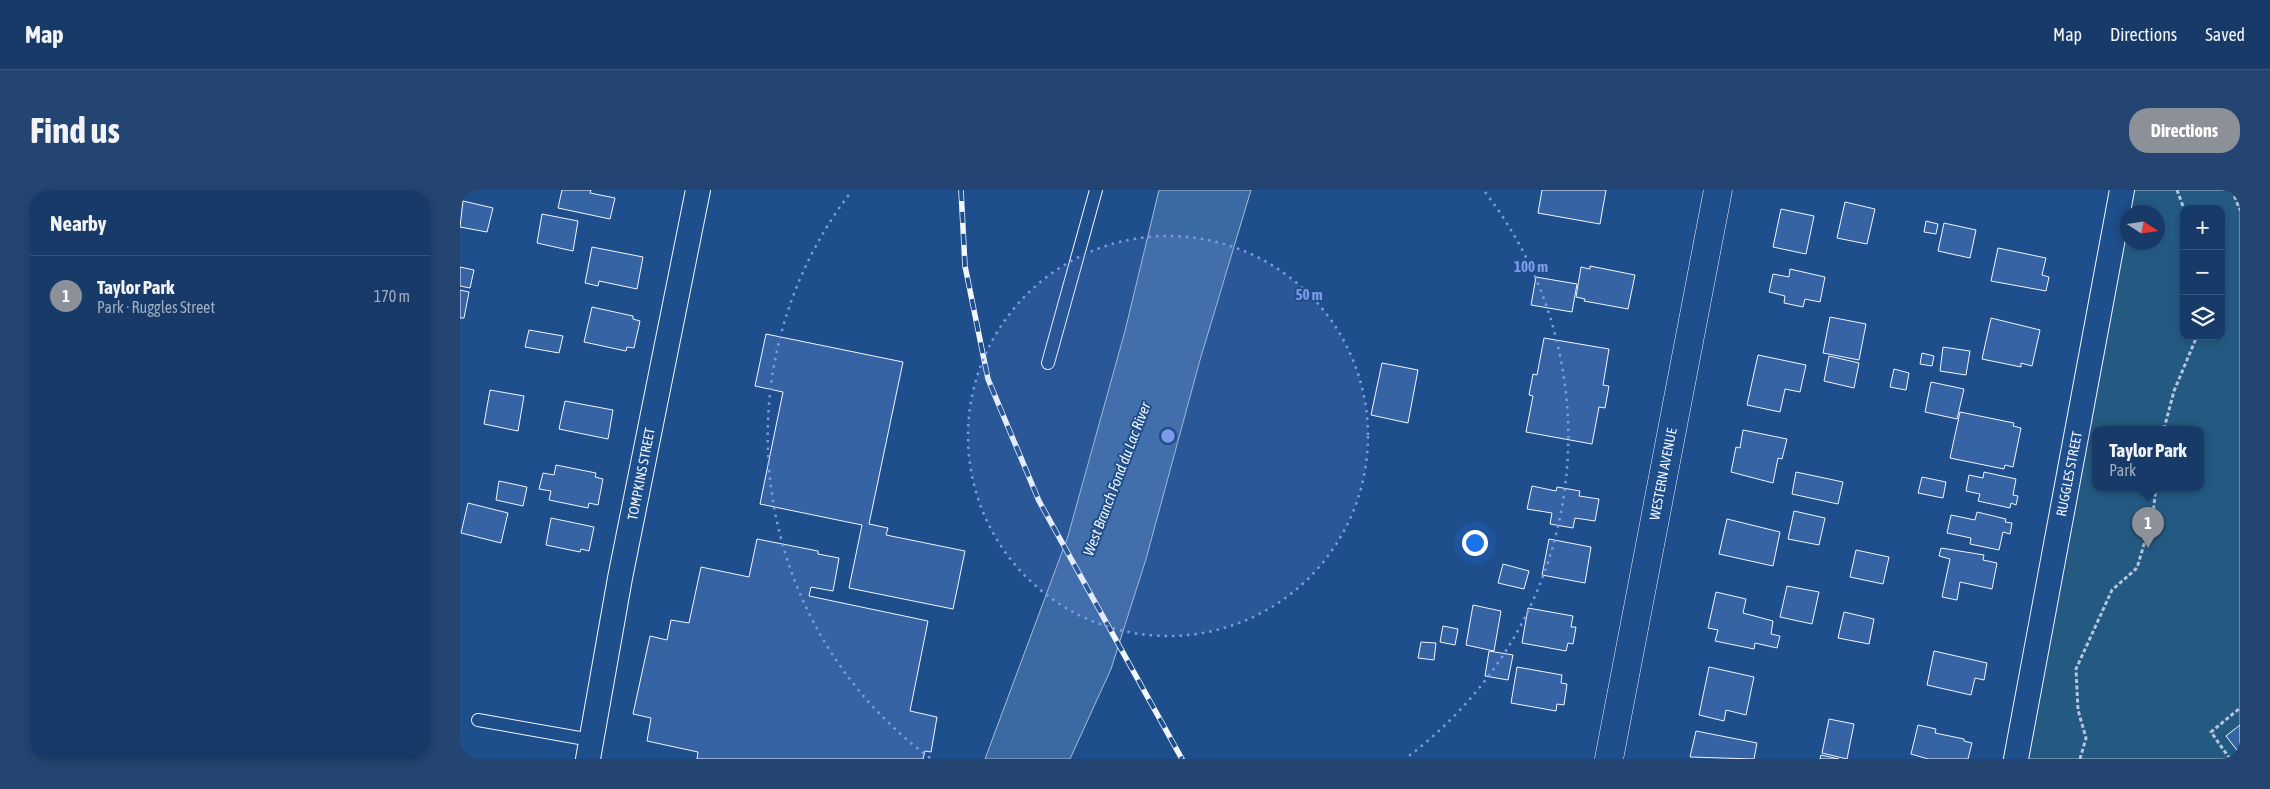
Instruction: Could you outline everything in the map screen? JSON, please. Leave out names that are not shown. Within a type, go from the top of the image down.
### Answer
[{"type":"street","name":"TOMPKINS STREET","points":[[589,750],[622,569],[698,190]]},
{"type":"street","name":"WESTERN AVENUE","points":[[1609,759],[1718,190]]},
{"type":"street","name":"RUGGLES STREET","points":[[2016,759],[2122,190]]},
{"type":"lane","points":[[1048,363],[1096,190]]},
{"type":"lane","points":[[478,720],[589,750]]},
{"type":"path","points":[[2177,190],[2183,205]]},
{"type":"path","points":[[2232,190],[2240,210]]},
{"type":"path","points":[[2165,426],[2174,391],[2194,340]]},
{"type":"path","points":[[2080,759],[2086,738],[2078,710],[2076,669],[2112,590],[2137,568],[2153,514],[2156,491]]},
{"type":"path","points":[[2230,759],[2211,732],[2240,708]]},
{"type":"shaded area","points":[[2122,190],[2240,190],[2240,759],[2016,759]]},
{"type":"water","name":"West Branch Fond du Lac River","points":[[1159,190],[1251,190],[1200,360],[1146,559],[1111,669],[1070,759],[985,759],[1068,536],[1125,331]]},
{"type":"building","points":[[562,190],[591,190],[590,193],[615,198],[610,219],[558,208]]},
{"type":"building","points":[[1542,190],[1606,190],[1600,224],[1538,213]]},
{"type":"building","points":[[463,201],[493,208],[487,232],[460,227]]},
{"type":"building","points":[[1845,202],[1875,209],[1867,244],[1837,238]]},
{"type":"building","points":[[1781,209],[1814,216],[1806,254],[1773,247]]},
{"type":"building","points":[[542,214],[578,221],[573,251],[537,243]]},
{"type":"building","points":[[1926,221],[1938,224],[1936,234],[1924,232]]},
{"type":"building","points":[[1944,223],[1976,230],[1970,258],[1938,251]]},
{"type":"building","points":[[592,247],[643,257],[637,289],[599,281],[598,286],[585,283]]},
{"type":"building","points":[[1998,248],[2046,258],[2042,275],[2049,277],[2046,291],[1991,281]]},
{"type":"building","points":[[1590,266],[1635,275],[1628,309],[1584,301],[1585,299],[1576,297],[1581,267],[1590,269]]},
{"type":"building","points":[[460,267],[474,270],[470,288],[460,286]]},
{"type":"building","points":[[1790,269],[1825,277],[1820,302],[1805,299],[1803,307],[1784,303],[1785,296],[1769,292],[1773,274],[1789,277]]},
{"type":"building","points":[[1536,277],[1577,284],[1572,312],[1531,305]]},
{"type":"building","points":[[460,290],[469,292],[464,318],[460,318]]},
{"type":"building","points":[[592,307],[633,316],[633,319],[640,321],[634,348],[627,347],[626,351],[584,342]]},
{"type":"building","points":[[1830,317],[1866,324],[1859,360],[1823,353]]},
{"type":"building","points":[[1991,318],[2040,330],[2032,366],[2021,363],[2021,367],[1982,359]]},
{"type":"building","points":[[529,330],[563,336],[559,353],[525,347]]},
{"type":"building","points":[[766,334],[903,362],[869,524],[888,528],[886,535],[965,551],[953,609],[849,588],[862,525],[760,504],[783,392],[755,386]]},
{"type":"building","points":[[1544,338],[1609,349],[1603,385],[1609,386],[1605,408],[1599,407],[1592,444],[1526,432],[1533,396],[1529,395],[1533,374],[1537,375]]},
{"type":"building","points":[[1943,347],[1970,351],[1966,375],[1940,371]]},
{"type":"building","points":[[1922,353],[1934,356],[1932,366],[1920,364]]},
{"type":"building","points":[[1758,355],[1806,365],[1800,392],[1785,389],[1780,412],[1747,405]]},
{"type":"building","points":[[1829,356],[1859,363],[1854,388],[1824,381]]},
{"type":"building","points":[[1382,363],[1418,370],[1408,423],[1371,415]]},
{"type":"building","points":[[1894,369],[1909,373],[1906,390],[1890,387]]},
{"type":"building","points":[[1931,382],[1964,389],[1957,419],[1925,412]]},
{"type":"building","points":[[490,390],[524,396],[518,431],[484,424]]},
{"type":"building","points":[[565,401],[613,410],[608,439],[559,429]]},
{"type":"building","points":[[1960,412],[2014,423],[2013,426],[2021,428],[2013,467],[2005,465],[2004,469],[1950,458]]},
{"type":"building","points":[[1743,430],[1787,439],[1782,459],[1778,458],[1773,483],[1731,472],[1736,447],[1740,448]]},
{"type":"building","points":[[556,465],[596,473],[595,477],[603,479],[598,505],[589,503],[588,508],[549,500],[551,491],[539,489],[543,473],[554,475]]},
{"type":"building","points":[[1796,472],[1843,482],[1838,504],[1792,494]]},
{"type":"building","points":[[1984,472],[2016,479],[2013,495],[2018,496],[2016,505],[2011,503],[2010,508],[1978,501],[1980,494],[1966,491],[1969,475],[1983,478]]},
{"type":"building","points":[[1922,477],[1946,482],[1943,498],[1918,493]]},
{"type":"building","points":[[499,481],[527,487],[523,506],[496,500]]},
{"type":"building","points":[[1532,486],[1556,491],[1557,487],[1580,491],[1579,496],[1599,499],[1595,521],[1575,518],[1573,528],[1550,524],[1552,513],[1527,509]]},
{"type":"building","points":[[468,503],[508,513],[501,543],[461,533]]},
{"type":"building","points":[[1794,511],[1825,518],[1819,545],[1788,539]]},
{"type":"building","points":[[1977,512],[2006,519],[2005,522],[2012,523],[2010,534],[2003,532],[1999,550],[1970,544],[1971,538],[1947,533],[1951,515],[1975,520]]},
{"type":"building","points":[[551,518],[594,527],[589,551],[581,549],[580,552],[546,545]]},
{"type":"building","points":[[1727,519],[1780,532],[1773,566],[1719,554]]},
{"type":"building","points":[[757,539],[818,551],[818,554],[839,558],[833,591],[811,587],[809,596],[928,621],[910,711],[937,717],[931,752],[925,751],[923,759],[697,759],[698,752],[647,741],[651,718],[633,714],[650,636],[667,640],[671,620],[689,623],[701,567],[749,577]]},
{"type":"building","points":[[1549,539],[1591,547],[1585,583],[1542,575]]},
{"type":"building","points":[[1941,548],[1984,555],[1983,560],[1997,563],[1992,589],[1960,582],[1957,600],[1942,597],[1950,559],[1939,556]]},
{"type":"building","points":[[1856,550],[1889,557],[1883,584],[1850,577]]},
{"type":"building","points":[[1503,564],[1529,571],[1524,589],[1498,583]]},
{"type":"building","points":[[1787,586],[1819,592],[1812,624],[1780,617]]},
{"type":"building","points":[[1716,592],[1746,599],[1743,613],[1773,621],[1771,634],[1780,636],[1777,648],[1755,643],[1754,649],[1715,641],[1718,630],[1708,628]]},
{"type":"building","points":[[1473,605],[1501,611],[1494,651],[1466,645]]},
{"type":"building","points":[[1528,608],[1573,616],[1571,627],[1576,627],[1573,644],[1568,643],[1566,651],[1522,643]]},
{"type":"building","points":[[1844,612],[1874,619],[1869,644],[1838,638]]},
{"type":"building","points":[[1443,626],[1458,629],[1455,645],[1440,642]]},
{"type":"building","points":[[1421,642],[1436,643],[1434,660],[1418,658]]},
{"type":"building","points":[[1489,651],[1513,655],[1508,680],[1485,676]]},
{"type":"building","points":[[1934,651],[1987,663],[1984,680],[1975,678],[1971,695],[1927,685]]},
{"type":"building","points":[[1517,667],[1562,675],[1561,683],[1567,684],[1564,705],[1557,704],[1556,711],[1511,703]]},
{"type":"building","points":[[1709,667],[1754,677],[1746,715],[1726,710],[1724,721],[1699,715]]},
{"type":"building","points":[[1829,719],[1854,724],[1847,759],[1822,753]]},
{"type":"building","points":[[1918,725],[1936,729],[1935,733],[1964,739],[1964,741],[1972,743],[1968,759],[1928,759],[1911,754]]},
{"type":"building","points":[[2240,725],[2240,754],[2226,736]]},
{"type":"building","points":[[1696,731],[1757,743],[1754,759],[1690,757]]},
{"type":"building","points":[[1821,755],[1839,759],[1820,759]]},
{"type":"railway","points":[[961,190],[965,266],[988,379],[1039,501],[1182,759]]},
{"type":"place","name":"Taylor Park","points":[[2148,548]]}]
